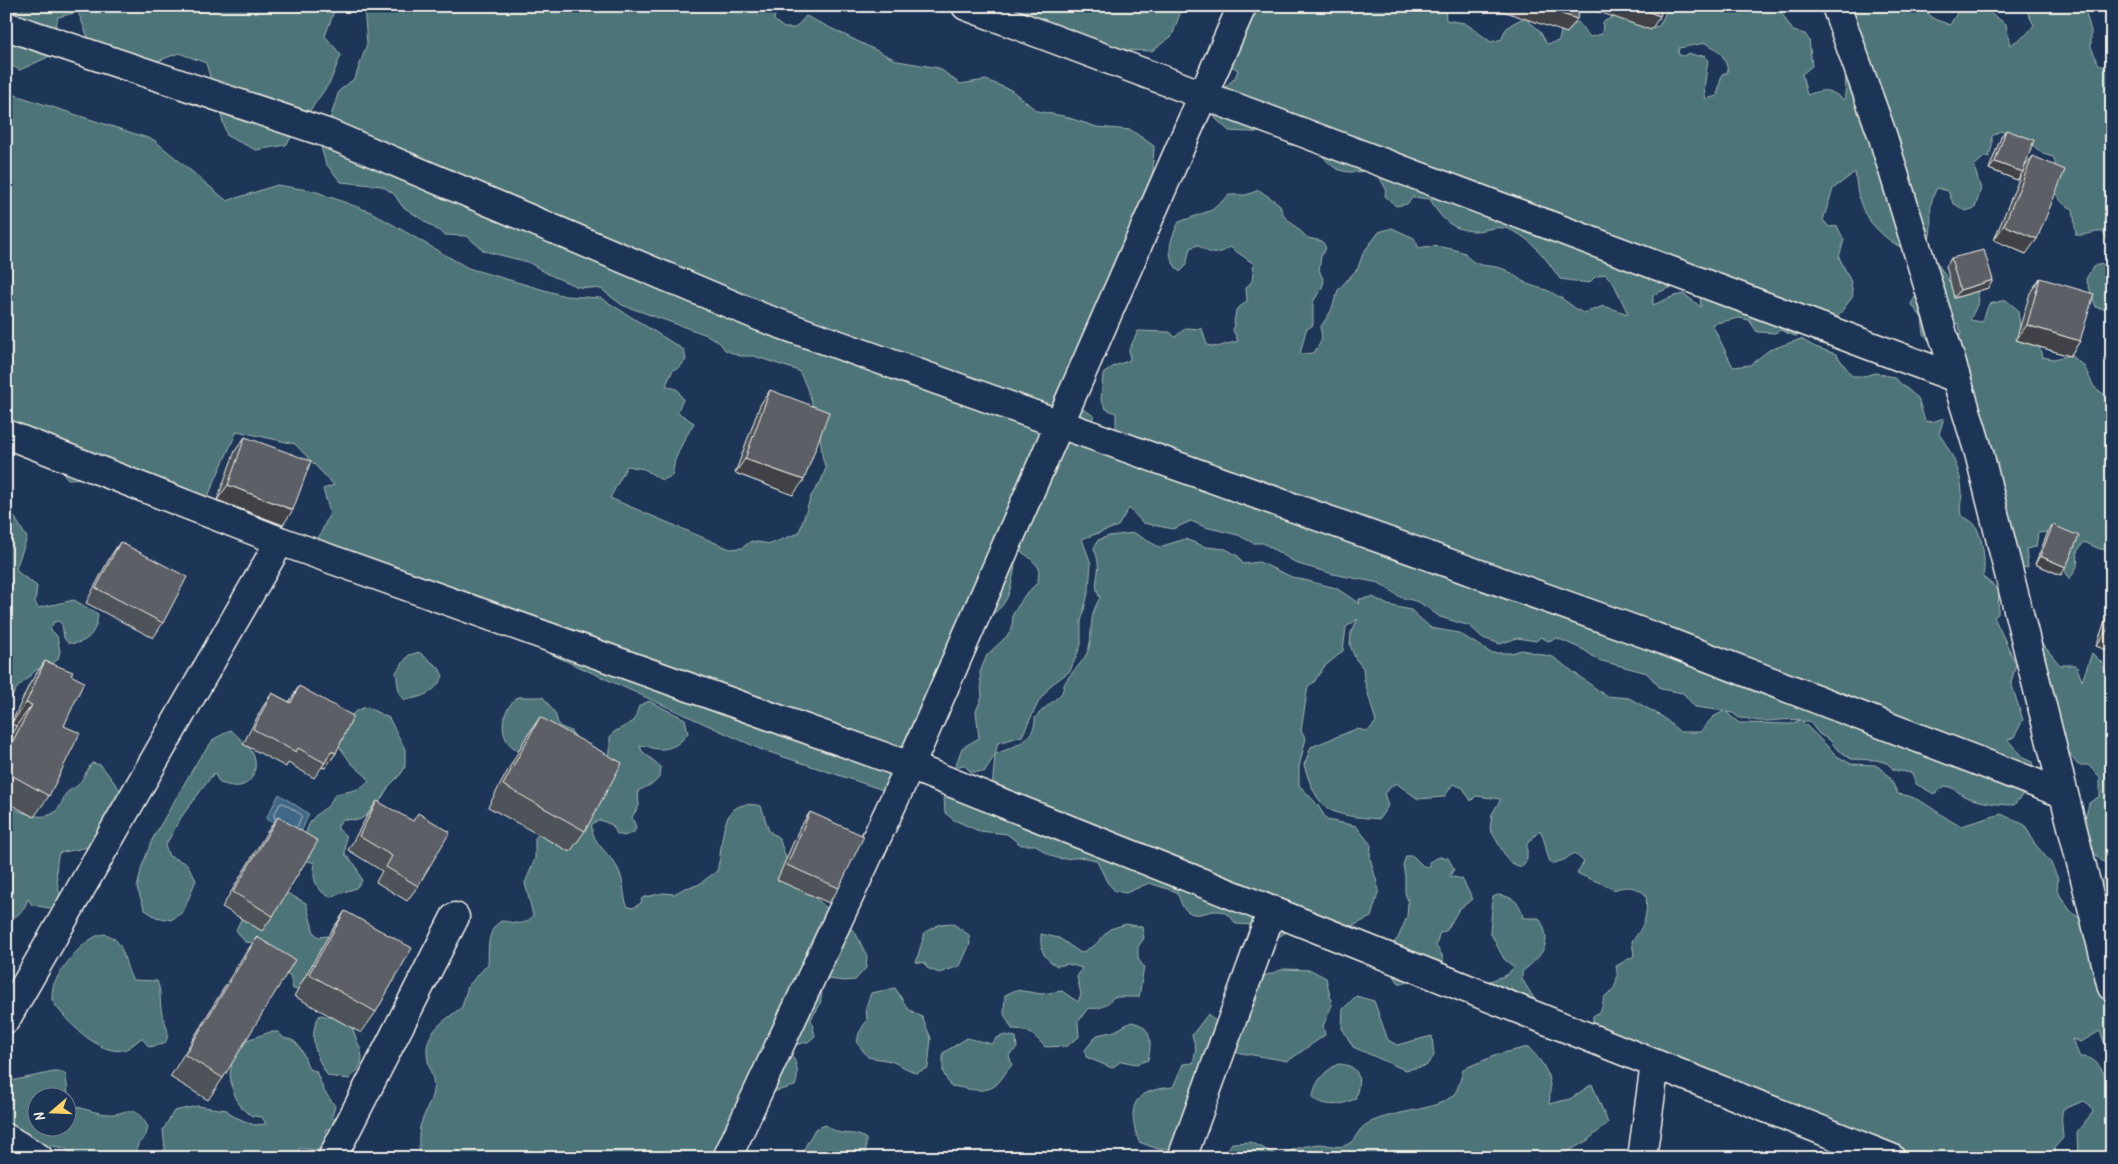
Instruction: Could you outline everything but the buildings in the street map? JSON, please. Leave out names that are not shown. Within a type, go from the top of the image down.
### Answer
[{"type":"street","points":[[966,6],[1956,378]]},
{"type":"street","points":[[727,1158],[910,766],[1242,6]]},
{"type":"street","points":[[1836,6],[1882,134],[1979,453],[2112,987]]},
{"type":"street","points":[[6,26],[327,133],[761,317],[1655,637],[2064,794]]},
{"type":"street","points":[[6,434],[280,540],[910,766],[1891,1158]]},
{"type":"street","points":[[6,1019],[280,540]]},
{"type":"street","points":[[1182,1158],[1272,910]]},
{"type":"street","points":[[332,1158],[455,917]]},
{"type":"street","points":[[1642,1158],[1655,1064]]},
{"type":"street","points":[[6,1138],[39,1158]]},
{"type":"green space","points":[[6,6],[336,6],[325,36],[341,55],[330,82],[286,145],[256,150],[227,136],[206,63],[179,53],[129,72],[93,50],[78,12],[58,17],[48,57],[20,70],[6,63]]},
{"type":"green space","points":[[364,6],[777,6],[774,20],[784,28],[795,28],[806,16],[898,61],[939,68],[960,84],[986,80],[1011,90],[1037,111],[1063,116],[1097,127],[1131,130],[1154,146],[1152,196],[1073,410],[1083,409],[1094,416],[1090,423],[1116,437],[1116,413],[1106,409],[1101,400],[1103,374],[1114,366],[1130,360],[1129,350],[1138,331],[1170,332],[1175,337],[1186,328],[1202,329],[1207,345],[1217,347],[1238,341],[1233,330],[1236,310],[1247,301],[1246,288],[1252,281],[1254,264],[1230,247],[1222,252],[1214,253],[1206,251],[1198,245],[1190,248],[1186,266],[1180,272],[1170,254],[1171,242],[1179,222],[1212,210],[1229,195],[1246,195],[1259,190],[1279,204],[1284,216],[1308,238],[1322,241],[1326,248],[1321,256],[1319,270],[1324,281],[1313,302],[1313,325],[1306,330],[1300,354],[1313,353],[1318,347],[1321,342],[1320,328],[1331,311],[1338,290],[1358,268],[1363,253],[1379,232],[1392,228],[1414,238],[1419,248],[1442,247],[1454,250],[1465,253],[1478,264],[1506,270],[1526,283],[1562,298],[1583,313],[1604,306],[1628,314],[1613,282],[1605,274],[1595,277],[1589,283],[1560,279],[1550,264],[1531,243],[1508,229],[1495,228],[1474,231],[1459,228],[1442,217],[1430,199],[1413,197],[1407,204],[1396,206],[1385,196],[1386,189],[1375,169],[1357,172],[1339,170],[1329,163],[1313,146],[1290,145],[1269,134],[1229,131],[1215,118],[1222,114],[1234,99],[1225,87],[1235,78],[1238,70],[1221,58],[1210,40],[1218,30],[1228,6],[1445,6],[1446,20],[1465,23],[1491,42],[1502,39],[1507,28],[1525,18],[1539,30],[1547,44],[1559,41],[1561,31],[1578,22],[1590,37],[1602,34],[1603,22],[1623,12],[1645,28],[1659,26],[1669,6],[1777,6],[1793,31],[1805,34],[1809,40],[1812,66],[1802,74],[1807,95],[1826,91],[1834,93],[1844,100],[1846,81],[1838,38],[1830,21],[1817,6],[1921,6],[1934,19],[1950,25],[1961,6],[1979,6],[2006,24],[2010,45],[2026,35],[2034,25],[2024,6],[2084,6],[2091,31],[2091,47],[2098,63],[2112,73],[2112,242],[2108,241],[2103,232],[2076,235],[2073,209],[2060,201],[2055,190],[2055,162],[2053,157],[2043,154],[2028,141],[2000,131],[1992,136],[1989,157],[1984,157],[1974,166],[1981,189],[1975,208],[1966,211],[1953,203],[1948,191],[1937,188],[1931,204],[1931,232],[1926,244],[1919,249],[1903,248],[1885,237],[1871,223],[1860,201],[1855,172],[1833,189],[1823,220],[1829,227],[1837,226],[1844,240],[1839,257],[1851,282],[1853,296],[1833,323],[1833,346],[1814,342],[1809,334],[1795,336],[1780,330],[1775,333],[1757,332],[1749,320],[1739,318],[1712,324],[1733,367],[1750,365],[1769,350],[1801,339],[1815,347],[1836,354],[1852,376],[1876,373],[1893,377],[1918,398],[1925,421],[1932,422],[1944,418],[1939,434],[1948,447],[1960,476],[1962,492],[1961,515],[1970,520],[1978,530],[1984,558],[1983,577],[1999,590],[1998,614],[1994,617],[2016,664],[2011,683],[2023,720],[2014,737],[2008,740],[2023,758],[2032,762],[2035,772],[2024,793],[2014,805],[1995,804],[1966,797],[1945,786],[1934,794],[1916,784],[1912,773],[1894,770],[1887,763],[1876,760],[1851,759],[1836,748],[1830,740],[1819,734],[1809,721],[1802,721],[1837,756],[1851,764],[1875,765],[1882,769],[1890,778],[1898,794],[1923,802],[1961,826],[2001,814],[2025,825],[2035,844],[2051,863],[2058,879],[2057,891],[2072,913],[2090,924],[2088,942],[2090,956],[2098,968],[2112,980],[2112,1048],[2104,1042],[2100,1031],[2081,1042],[2072,1039],[2080,1057],[2091,1059],[2099,1066],[2105,1076],[2111,1104],[2112,1158],[2078,1158],[2077,1132],[2093,1112],[2090,1105],[2084,1101],[2063,1109],[2063,1138],[2056,1146],[2054,1158],[1900,1158],[1592,1029],[1593,1016],[1601,1011],[1604,997],[1611,992],[1616,984],[1616,966],[1634,956],[1632,941],[1645,920],[1646,895],[1631,887],[1614,890],[1577,873],[1584,862],[1574,853],[1564,860],[1551,864],[1540,830],[1527,844],[1527,860],[1521,867],[1509,862],[1490,829],[1492,814],[1501,799],[1476,796],[1471,801],[1463,788],[1453,784],[1444,797],[1418,799],[1396,783],[1384,793],[1388,806],[1379,819],[1338,813],[1321,803],[1315,794],[1304,765],[1311,747],[1356,729],[1368,731],[1376,722],[1364,679],[1363,668],[1355,658],[1350,645],[1351,632],[1358,619],[1346,627],[1343,651],[1324,667],[1314,682],[1308,686],[1301,731],[1306,738],[1299,767],[1299,785],[1317,804],[1327,820],[1356,826],[1371,845],[1370,858],[1379,890],[1371,917],[1340,932],[1290,930],[1273,940],[1253,931],[1251,925],[1236,924],[1229,916],[1222,912],[1189,913],[1183,907],[1177,892],[1149,883],[1126,893],[1115,891],[1107,882],[1097,861],[1088,858],[1061,859],[1054,857],[1036,845],[1021,845],[1007,834],[979,831],[954,820],[945,813],[944,796],[949,789],[992,790],[995,755],[984,772],[971,772],[964,765],[955,767],[962,748],[979,738],[976,711],[982,697],[980,672],[987,655],[1007,636],[1012,627],[1013,614],[1025,595],[1038,582],[1039,568],[1028,556],[1020,552],[1004,548],[1015,567],[1008,596],[1000,608],[975,625],[886,791],[760,749],[425,597],[324,571],[318,539],[330,513],[323,489],[334,485],[295,444],[237,431],[204,505],[113,477],[68,479],[32,433],[6,432],[6,92],[154,140],[227,201],[277,185],[314,191],[371,212],[468,268],[565,296],[601,298],[684,350],[686,360],[679,368],[673,370],[666,385],[678,390],[683,400],[677,412],[694,423],[675,460],[672,476],[662,480],[644,469],[627,466],[610,498],[730,549],[742,548],[751,541],[770,544],[799,533],[811,496],[821,481],[826,468],[822,457],[814,412],[799,371],[754,356],[740,356],[725,350],[720,343],[707,335],[622,305],[601,289],[578,287],[550,275],[528,262],[484,251],[467,236],[445,235],[402,206],[394,194],[382,186],[341,182],[326,164],[321,147],[339,91],[355,78],[367,44]],"holes":[[[1705,43],[1721,54],[1728,72],[1722,74],[1717,96],[1706,99],[1704,89],[1708,60],[1705,55],[1697,56],[1689,53],[1683,56],[1678,54],[1679,48]],[[1684,287],[1700,296],[1701,307],[1684,294],[1653,305],[1653,295],[1669,288]],[[1129,508],[1143,523],[1173,529],[1191,521],[1205,527],[1238,535],[1253,543],[1263,543],[1298,564],[1333,574],[1379,583],[1400,597],[1419,602],[1440,617],[1470,626],[1483,638],[1500,644],[1517,638],[1536,641],[1541,637],[1548,641],[1557,638],[1584,650],[1598,660],[1647,673],[1661,689],[1683,693],[1695,707],[1724,711],[1713,717],[1700,732],[1680,732],[1663,717],[1629,698],[1606,696],[1553,657],[1522,650],[1511,653],[1491,653],[1459,633],[1431,628],[1411,610],[1388,605],[1373,597],[1359,599],[1360,604],[1336,588],[1292,577],[1259,562],[1243,564],[1238,556],[1226,549],[1206,547],[1185,539],[1159,547],[1134,533],[1109,536],[1098,540],[1094,548],[1098,561],[1096,584],[1100,598],[1093,613],[1087,653],[1066,681],[1061,693],[1035,718],[1032,732],[1022,742],[995,754],[998,743],[1022,736],[1039,701],[1051,685],[1070,671],[1081,645],[1081,622],[1089,589],[1091,564],[1082,539],[1118,526]],[[1726,712],[1733,713],[1739,718],[1759,721],[1800,720],[1791,724],[1739,723]]]},
{"type":"green space","points":[[992,6],[1181,6],[1182,8],[1172,36],[1152,51],[1093,49]]},
{"type":"green space","points":[[1930,259],[1938,264],[1950,283],[1966,294],[1977,291],[1979,301],[1970,320],[1982,322],[1989,304],[2006,300],[2018,310],[2020,327],[2036,333],[2042,357],[2054,359],[2070,355],[2084,366],[2094,387],[2112,400],[2112,550],[2100,549],[2084,542],[2077,552],[2077,567],[2069,579],[2048,532],[2038,533],[2036,547],[2026,549],[2028,567],[2014,569],[1952,337],[1961,334],[1958,323],[1948,327],[1932,345],[1924,334],[1922,318],[1911,304],[1917,294]]},
{"type":"green space","points":[[2101,263],[2112,271],[2112,319],[2105,309],[2096,307],[2086,279],[2093,267]]},
{"type":"green space","points":[[6,503],[27,538],[16,568],[19,573],[37,586],[35,602],[38,608],[74,600],[98,614],[96,626],[90,636],[81,642],[68,643],[64,638],[62,624],[58,621],[54,622],[50,629],[57,636],[60,651],[58,659],[51,665],[36,670],[17,688],[6,706]]},
{"type":"green space","points":[[2040,641],[2060,665],[2076,665],[2082,681],[2092,653],[2102,663],[2112,687],[2112,926],[2105,921],[2100,886],[2108,871],[2107,864],[2090,847],[2084,829],[2089,803],[2100,796],[2100,777],[2088,765],[2078,765],[2058,731]]},
{"type":"green space","points":[[419,652],[439,668],[443,676],[440,682],[428,693],[405,700],[399,693],[396,672],[409,655]]},
{"type":"green space","points":[[518,697],[543,697],[555,713],[559,726],[571,731],[578,740],[531,758],[514,748],[506,739],[503,727],[507,710]]},
{"type":"green space","points":[[649,701],[685,719],[688,733],[677,744],[668,748],[658,749],[640,746],[642,751],[661,767],[661,773],[651,785],[638,791],[639,806],[632,817],[636,827],[634,832],[624,836],[617,834],[612,825],[600,820],[592,824],[594,836],[620,872],[628,907],[633,908],[641,903],[642,898],[663,893],[674,894],[685,888],[698,885],[717,871],[725,824],[729,815],[736,808],[747,805],[761,806],[769,831],[779,838],[788,863],[812,895],[855,932],[867,956],[866,968],[855,980],[829,979],[823,985],[820,1005],[811,1019],[815,1036],[808,1042],[790,1046],[788,1051],[797,1067],[795,1086],[765,1094],[733,1158],[420,1158],[420,1127],[431,1100],[433,1087],[427,1054],[430,1037],[440,1024],[462,1007],[468,986],[488,964],[489,940],[496,925],[501,921],[526,922],[533,915],[525,883],[535,859],[535,838],[606,760],[610,752],[610,737],[614,732],[634,721],[639,706]]},
{"type":"green space","points":[[367,707],[389,718],[405,749],[405,767],[389,786],[374,811],[359,820],[343,819],[338,825],[338,829],[346,836],[345,854],[356,866],[362,881],[356,888],[330,897],[321,891],[314,879],[315,863],[304,860],[306,831],[312,819],[328,806],[336,794],[359,789],[369,781],[351,763],[337,743],[347,720],[355,712]]},
{"type":"green space","points":[[231,730],[246,744],[253,754],[255,767],[253,776],[247,783],[234,786],[220,783],[214,773],[182,816],[165,846],[169,856],[187,864],[196,880],[183,912],[171,920],[156,917],[145,910],[137,888],[142,866],[153,838],[198,760],[214,739]]},
{"type":"green space","points":[[92,763],[101,765],[120,790],[109,843],[59,853],[57,875],[61,897],[57,906],[49,908],[32,905],[28,899],[21,911],[6,924],[6,805],[34,816],[49,815],[60,806],[66,793],[79,784]]},
{"type":"green space","points":[[1406,856],[1413,856],[1423,866],[1430,867],[1429,862],[1439,857],[1448,858],[1454,869],[1450,876],[1462,879],[1473,899],[1459,909],[1447,930],[1439,934],[1436,946],[1442,955],[1444,965],[1434,973],[1423,978],[1412,982],[1399,983],[1391,972],[1388,949],[1398,938],[1407,917],[1408,901],[1405,893],[1403,865]]},
{"type":"green space","points":[[281,890],[306,903],[314,933],[319,937],[327,936],[331,939],[301,989],[293,989],[290,975],[286,975],[254,943],[245,942],[236,930],[242,917]]},
{"type":"green space","points":[[1497,895],[1511,898],[1515,901],[1522,912],[1523,918],[1539,918],[1546,935],[1544,949],[1522,972],[1522,979],[1538,1005],[1504,1016],[1491,1012],[1484,1007],[1487,982],[1507,975],[1514,967],[1504,959],[1490,932],[1493,897]]},
{"type":"green space","points":[[952,923],[969,935],[970,944],[960,966],[939,973],[927,968],[925,963],[916,962],[925,932],[940,924]]},
{"type":"green space","points":[[1126,924],[1142,927],[1144,938],[1138,947],[1138,959],[1144,967],[1139,997],[1114,997],[1102,1007],[1088,1008],[1078,1022],[1079,1037],[1067,1046],[1045,1047],[1031,1034],[1022,1030],[1012,1029],[1004,1014],[1005,995],[1016,990],[1042,994],[1062,991],[1078,1002],[1081,994],[1077,977],[1082,968],[1068,964],[1057,966],[1048,960],[1043,953],[1041,934],[1059,938],[1081,953],[1095,945],[1110,929]]},
{"type":"green space","points":[[104,934],[117,941],[133,980],[157,981],[160,991],[161,1009],[168,1031],[167,1040],[164,1044],[149,1047],[142,1038],[126,1049],[116,1051],[105,1048],[94,1043],[74,1026],[52,1000],[54,984],[68,961],[89,940]]},
{"type":"green space","points":[[1284,969],[1311,970],[1326,978],[1332,1005],[1323,1026],[1325,1035],[1288,1061],[1235,1052],[1235,1039],[1247,1014],[1256,1003],[1258,989],[1264,976]]},
{"type":"green space","points":[[895,988],[908,1009],[922,1017],[931,1038],[928,1068],[916,1073],[891,1061],[868,1057],[857,1043],[859,1033],[867,1020],[866,1007],[871,993]]},
{"type":"green space","points":[[1356,996],[1374,1001],[1388,1040],[1397,1045],[1432,1036],[1434,1056],[1426,1066],[1405,1070],[1353,1047],[1342,1028],[1343,1009]]},
{"type":"green space","points":[[1208,1014],[1227,1032],[1172,1149],[1158,1149],[1139,1142],[1133,1119],[1133,1110],[1136,1102],[1141,1096],[1149,1092],[1173,1087],[1183,1064],[1193,1063],[1196,1049],[1192,1035]]},
{"type":"green space","points":[[320,1015],[335,1018],[352,1027],[362,1055],[362,1061],[356,1073],[349,1079],[328,1076],[320,1062],[315,1046],[314,1030]]},
{"type":"green space","points":[[1131,1022],[1143,1027],[1149,1035],[1148,1060],[1136,1064],[1121,1061],[1112,1068],[1086,1057],[1085,1050],[1097,1035],[1115,1031]]},
{"type":"green space","points":[[270,1032],[278,1032],[298,1045],[309,1069],[316,1071],[324,1091],[335,1106],[332,1117],[337,1122],[336,1126],[325,1130],[331,1136],[328,1145],[316,1150],[300,1148],[296,1158],[157,1158],[165,1149],[163,1130],[174,1111],[197,1106],[227,1110],[233,1116],[254,1125],[266,1124],[262,1117],[252,1116],[240,1107],[232,1088],[230,1074],[232,1062],[247,1040]]},
{"type":"green space","points":[[1005,1035],[1016,1037],[1017,1048],[1009,1055],[1012,1065],[997,1084],[986,1090],[950,1086],[943,1072],[943,1053],[967,1038],[992,1044],[996,1038]]},
{"type":"green space","points":[[1528,1047],[1547,1072],[1550,1086],[1549,1104],[1570,1099],[1592,1084],[1608,1123],[1588,1140],[1557,1158],[1223,1158],[1232,1143],[1251,1142],[1279,1156],[1303,1147],[1319,1144],[1339,1147],[1349,1144],[1364,1126],[1374,1121],[1425,1108],[1447,1100],[1456,1092],[1463,1069],[1499,1054]]},
{"type":"green space","points":[[1338,1064],[1352,1067],[1358,1075],[1359,1080],[1355,1099],[1334,1105],[1313,1099],[1315,1088],[1320,1078]]},
{"type":"green space","points":[[54,1072],[61,1072],[66,1075],[67,1086],[28,1086],[28,1136],[78,1136],[78,1107],[114,1114],[133,1111],[138,1113],[148,1127],[146,1135],[138,1144],[136,1155],[131,1158],[84,1158],[73,1156],[65,1148],[52,1146],[13,1158],[6,1158],[6,1082]]},
{"type":"green space","points":[[826,1125],[838,1132],[856,1134],[866,1139],[866,1158],[799,1158],[815,1129]]},
{"type":"water","points":[[279,794],[309,814],[298,839],[266,819]]}]
